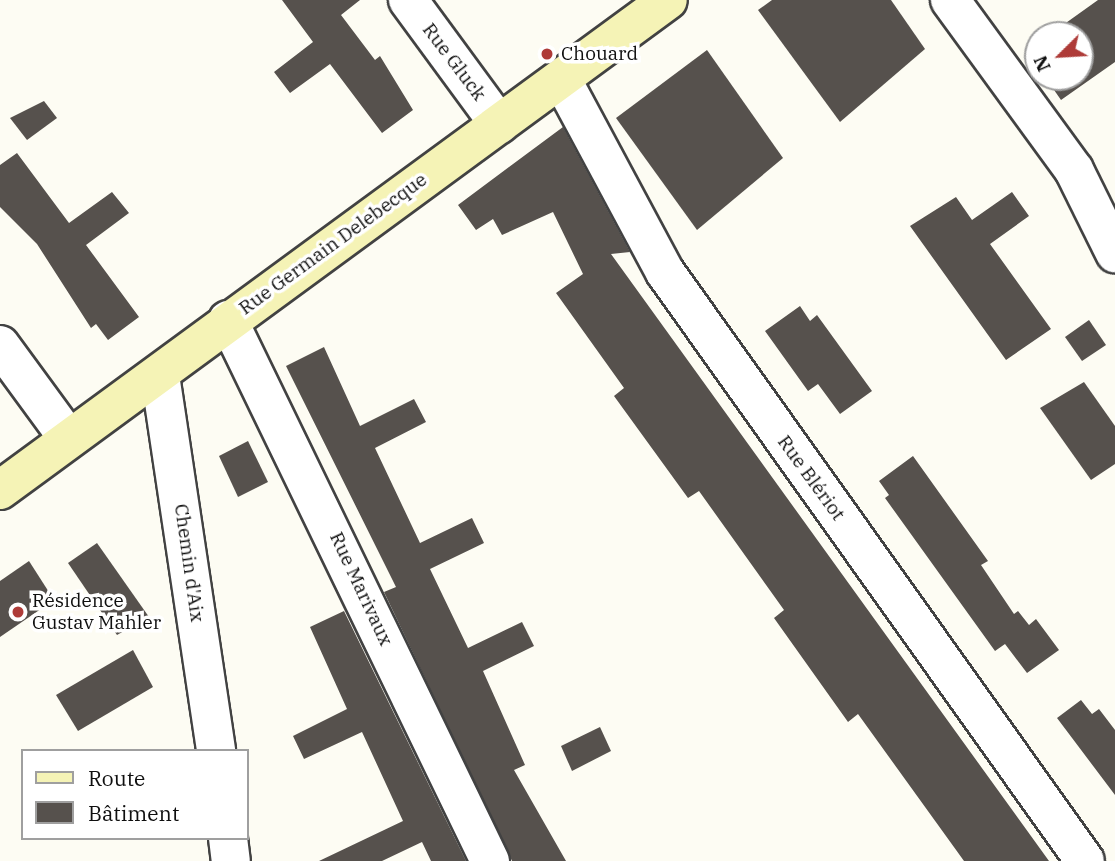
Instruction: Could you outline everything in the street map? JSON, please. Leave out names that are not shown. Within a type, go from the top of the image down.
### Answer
[{"type":"street","name":"Rue Gluck","points":[[408,0],[499,124]]},
{"type":"street","name":"Rue Germain Delebecque","points":[[0,490],[68,438],[160,375],[228,320],[562,80],[668,0]]},
{"type":"street","points":[[950,0],[1074,170],[1115,253]]},
{"type":"street","name":"Rue Blériot","points":[[562,80],[665,272],[1085,861]]},
{"type":"street","name":"Rue Marivaux","points":[[228,320],[490,861]]},
{"type":"street","points":[[0,345],[68,438]]},
{"type":"street","name":"Chemin d'Aix","points":[[160,375],[216,749]]},
{"type":"street","points":[[228,840],[231,861]]},
{"type":"building","points":[[282,0],[360,0],[341,15],[375,60],[380,56],[413,110],[382,133],[330,64],[290,93],[274,72],[313,42]]},
{"type":"building","points":[[772,0],[891,0],[925,49],[840,122],[758,10]]},
{"type":"building","points":[[1098,0],[1115,0],[1115,62],[1094,77],[1094,21],[1069,21]]},
{"type":"building","points":[[707,50],[783,158],[697,230],[616,118]]},
{"type":"building","points":[[1055,91],[1074,91],[1061,100]]},
{"type":"building","points":[[44,101],[57,118],[27,140],[10,118]]},
{"type":"building","points":[[563,127],[630,252],[611,254],[1049,861],[964,861],[858,714],[848,722],[774,618],[784,610],[699,491],[688,498],[614,396],[624,388],[556,293],[583,274],[553,212],[502,235],[493,219],[476,230],[458,205]]},
{"type":"building","points":[[17,153],[69,223],[112,192],[129,213],[86,245],[139,317],[108,340],[96,324],[91,328],[37,244],[0,207],[0,165]]},
{"type":"building","points":[[1012,192],[1029,216],[990,244],[1051,329],[1006,360],[910,226],[956,197],[972,220]]},
{"type":"building","points":[[800,306],[810,321],[817,315],[872,391],[840,414],[818,384],[808,391],[765,331]]},
{"type":"building","points":[[1089,320],[1106,345],[1082,361],[1065,337]]},
{"type":"building","points":[[324,347],[360,426],[414,399],[426,422],[375,448],[420,543],[472,518],[484,543],[430,569],[468,648],[522,622],[534,646],[483,671],[525,765],[514,770],[566,861],[512,861],[384,592],[396,587],[286,366]]},
{"type":"building","points":[[1084,382],[1115,426],[1115,464],[1091,480],[1040,408]]},
{"type":"building","points":[[248,441],[268,482],[238,497],[219,456]]},
{"type":"building","points":[[913,456],[988,561],[981,565],[1014,614],[1018,611],[1029,625],[1036,619],[1059,650],[1027,673],[1005,644],[995,651],[885,498],[889,495],[879,481]]},
{"type":"building","points":[[97,543],[149,617],[117,635],[68,563]]},
{"type":"building","name":"Résidence Gustav Mahler","points":[[29,561],[54,600],[0,637],[0,581]]},
{"type":"building","points":[[344,611],[466,861],[431,861],[422,842],[382,861],[319,861],[403,821],[362,732],[304,759],[293,736],[347,709],[310,627]]},
{"type":"building","points":[[133,650],[153,687],[78,731],[56,695]]},
{"type":"building","points":[[1081,700],[1092,714],[1099,709],[1115,730],[1115,795],[1057,718]]},
{"type":"building","points":[[600,727],[611,751],[572,771],[561,746]]},
{"type":"place","name":"Chouard","points":[[547,54]]},
{"type":"place","name":"Résidence Gustav Mahler","points":[[18,612]]}]
